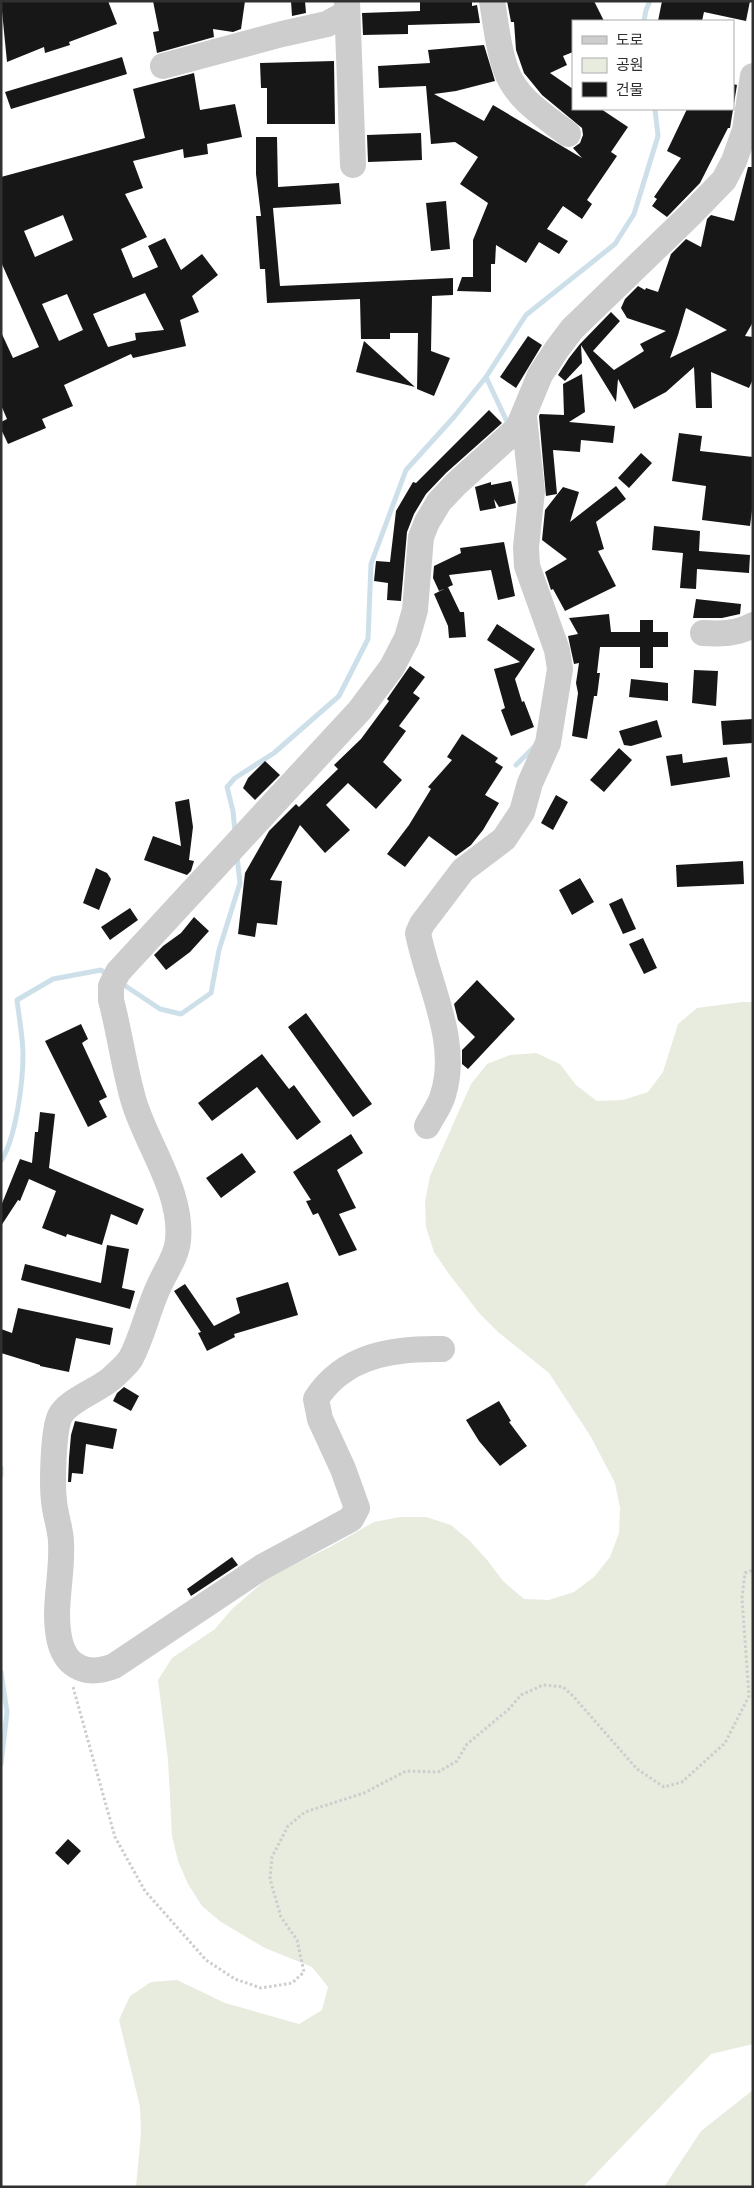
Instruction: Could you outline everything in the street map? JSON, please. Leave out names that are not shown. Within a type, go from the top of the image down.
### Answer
[{"type":"street","points":[[492,1],[506,70],[513,84],[535,108],[568,134]]},
{"type":"street","points":[[163,66],[327,24],[347,7]]},
{"type":"street","points":[[347,7],[352,165]]},
{"type":"street","points":[[442,1349],[418,1349],[376,1354],[338,1373],[325,1386],[316,1400],[320,1419],[343,1469],[357,1508],[351,1519],[262,1566],[114,1666],[103,1670],[89,1670],[77,1668],[71,1664],[62,1651],[56,1608],[61,1542],[54,1501],[54,1464],[60,1416],[71,1404],[111,1379],[130,1359],[158,1286],[178,1242],[178,1219],[160,1161],[135,1103],[111,1000],[115,979],[360,710],[392,667],[407,638],[415,610],[421,537],[427,522],[439,502],[516,428],[540,375],[556,349],[572,329],[724,180],[734,161],[745,130],[753,76]]},
{"type":"street","points":[[427,1126],[443,1097],[447,1077],[446,1047],[442,1014],[418,933],[422,924],[463,870],[504,839],[522,812],[530,783],[548,743],[557,696],[560,669],[557,650],[527,566],[526,547],[532,492],[516,428]]},
{"type":"street","points":[[703,633],[724,634],[743,630],[753,625]]},
{"type":"path","points":[[71,1664],[71,1679],[115,1837],[146,1891],[206,1960],[235,1980],[261,1988],[292,1983],[304,1972],[297,1940],[281,1918],[270,1879],[272,1857],[288,1826],[305,1812],[364,1793],[406,1772],[438,1772],[457,1761],[467,1744],[509,1709],[521,1695],[543,1685],[563,1687],[637,1769],[664,1787],[682,1782],[699,1768],[725,1743],[749,1696],[742,1598],[745,1573],[753,1570]]},
{"type":"green space","points":[[753,1002],[753,2044],[711,2054],[583,2187],[136,2187],[141,2133],[140,2107],[119,2020],[130,1996],[151,1982],[177,1980],[225,2003],[299,2024],[322,2010],[328,1987],[312,1967],[265,1948],[221,1922],[202,1906],[188,1884],[178,1861],[172,1836],[168,1760],[158,1680],[172,1658],[215,1629],[231,1610],[270,1576],[330,1547],[374,1522],[400,1517],[426,1517],[451,1525],[470,1541],[503,1581],[524,1599],[549,1600],[574,1592],[594,1577],[610,1557],[619,1533],[620,1508],[615,1483],[591,1437],[549,1373],[498,1332],[480,1314],[434,1252],[426,1227],[425,1202],[430,1176],[471,1084],[487,1064],[510,1055],[536,1053],[560,1064],[576,1085],[597,1101],[623,1100],[648,1092],[663,1072],[678,1024],[697,1008]]},
{"type":"green space","points":[[753,2090],[753,2187],[664,2187],[701,2131]]},
{"type":"building","points":[[1,1],[108,1],[117,24],[69,42],[70,45],[45,53],[44,47],[7,62]]},
{"type":"building","points":[[153,1],[245,1],[241,29],[233,32],[213,29],[214,37],[157,53],[153,32],[159,31]]},
{"type":"building","points":[[291,1],[305,1],[306,13],[292,16]]},
{"type":"building","points":[[472,1],[472,6],[477,5],[480,23],[408,25],[408,34],[363,35],[362,13],[420,11],[420,2]]},
{"type":"building","points":[[507,1],[594,1],[604,20],[572,20],[572,52],[563,56],[567,65],[550,73],[572,88],[572,110],[602,110],[628,127],[611,152],[617,156],[587,200],[592,204],[582,219],[563,206],[547,229],[568,241],[559,254],[539,242],[526,263],[496,245],[495,264],[491,264],[491,292],[457,291],[462,277],[473,277],[473,240],[488,203],[460,184],[478,157],[455,142],[431,144],[426,86],[379,88],[378,66],[430,63],[428,50],[484,45],[495,81],[456,91],[434,94],[484,121],[493,105],[582,158],[573,148],[580,143],[583,135],[582,128],[542,95],[524,73],[516,50],[514,22],[511,22]]},
{"type":"building","points":[[662,1],[750,1],[746,21],[704,12],[702,20],[658,20]]},
{"type":"building","points":[[122,57],[127,74],[11,109],[5,92]]},
{"type":"building","points":[[334,61],[335,124],[267,124],[267,88],[261,88],[260,63]]},
{"type":"building","points":[[194,73],[200,110],[235,104],[242,137],[207,144],[208,154],[184,158],[183,149],[133,161],[143,188],[125,194],[147,237],[121,249],[133,278],[158,267],[148,246],[165,238],[181,270],[202,254],[218,275],[192,296],[199,312],[180,320],[186,346],[133,358],[131,354],[64,385],[73,406],[42,419],[46,428],[8,444],[1,429],[1,422],[7,419],[1,405],[1,332],[13,358],[39,347],[1,262],[1,177],[145,138],[133,89]],"holes":[[[63,215],[73,240],[35,257],[24,231]],[[145,293],[164,330],[135,333],[136,340],[108,347],[93,314]],[[67,294],[83,330],[59,341],[42,304]]]},
{"type":"building","points":[[734,84],[737,85],[734,103]]},
{"type":"building","points":[[687,110],[733,110],[730,128],[728,128],[700,183],[667,217],[652,206],[657,199],[654,197],[681,158],[667,151]]},
{"type":"building","points":[[421,133],[422,160],[368,162],[367,135]]},
{"type":"building","points":[[256,137],[277,137],[278,187],[339,183],[341,204],[273,208],[280,286],[453,278],[453,295],[432,296],[431,351],[450,358],[434,396],[417,389],[418,333],[390,333],[390,339],[361,339],[360,299],[267,303],[265,269],[260,269],[256,216],[261,216],[256,174]]},
{"type":"building","points":[[748,167],[753,167],[753,322],[745,336],[753,337],[753,379],[749,388],[711,372],[712,408],[696,408],[694,367],[666,392],[634,409],[618,379],[616,402],[581,345],[582,363],[565,381],[558,375],[580,344],[611,312],[620,321],[593,351],[614,370],[644,351],[640,344],[666,331],[627,318],[621,308],[625,299],[638,286],[645,290],[646,288],[658,292],[671,254],[686,239],[701,247],[707,219],[711,215],[734,221]],"holes":[[[686,308],[727,330],[670,358]]]},
{"type":"building","points":[[446,201],[450,249],[431,251],[426,203]]},
{"type":"building","points":[[528,336],[542,345],[516,388],[500,377]]},
{"type":"building","points":[[364,341],[415,387],[356,372]]},
{"type":"building","points":[[582,374],[585,412],[569,422],[615,426],[613,443],[581,440],[580,452],[553,450],[557,494],[546,496],[539,416],[540,414],[564,415],[563,384]]},
{"type":"building","points":[[489,410],[502,423],[446,473],[426,494],[414,514],[407,532],[401,601],[387,600],[388,583],[374,581],[376,561],[390,562],[396,511],[413,482],[416,483]]},
{"type":"building","points":[[679,433],[702,436],[700,451],[753,457],[753,503],[750,526],[702,520],[706,486],[672,481]]},
{"type":"building","points":[[641,453],[652,463],[629,488],[618,478]]},
{"type":"building","points":[[511,481],[516,503],[499,507],[494,499],[496,508],[480,511],[475,487],[491,482],[491,485]]},
{"type":"building","points":[[616,486],[626,499],[596,522],[604,549],[598,551],[616,586],[565,611],[553,589],[551,590],[545,572],[567,559],[542,540],[545,510],[563,487],[579,492],[570,522]]},
{"type":"building","points":[[654,526],[700,531],[699,551],[750,555],[749,573],[697,569],[696,589],[680,588],[683,553],[652,550]]},
{"type":"building","points":[[504,542],[515,596],[498,600],[491,570],[449,575],[453,585],[439,591],[433,578],[434,566],[461,553],[460,548]]},
{"type":"building","points":[[448,587],[460,612],[464,612],[466,637],[449,638],[448,626],[434,594]]},
{"type":"building","points":[[696,599],[741,604],[740,614],[722,618],[693,618]]},
{"type":"building","points":[[609,614],[611,632],[640,632],[640,620],[653,620],[653,632],[668,632],[668,647],[653,647],[653,668],[640,668],[640,647],[600,647],[597,673],[600,673],[597,696],[594,696],[587,739],[572,736],[578,693],[576,683],[579,663],[574,664],[568,636],[578,634],[569,618]]},
{"type":"building","points":[[497,624],[535,649],[515,679],[522,702],[524,701],[534,727],[511,736],[501,710],[505,708],[494,669],[520,662],[487,640]]},
{"type":"building","points":[[410,666],[425,677],[413,693],[420,698],[399,726],[406,731],[383,762],[402,780],[376,809],[348,783],[326,805],[350,830],[325,853],[300,825],[270,880],[282,881],[277,925],[257,923],[255,937],[238,934],[245,873],[269,831],[296,804],[299,807],[338,769],[334,765],[361,739],[389,701],[387,699]]},
{"type":"building","points":[[694,670],[718,671],[716,706],[692,703]]},
{"type":"building","points":[[631,679],[668,683],[668,701],[629,697]]},
{"type":"building","points":[[753,719],[753,743],[723,745],[721,721]]},
{"type":"building","points":[[657,720],[662,737],[631,746],[624,745],[619,731]]},
{"type":"building","points":[[462,734],[498,758],[495,762],[503,767],[485,795],[499,803],[483,830],[471,845],[456,856],[429,836],[405,867],[387,854],[409,825],[431,789],[428,787],[452,760],[447,757]]},
{"type":"building","points":[[619,748],[632,760],[604,792],[590,780]]},
{"type":"building","points":[[682,754],[683,763],[727,757],[730,777],[671,786],[666,756]]},
{"type":"building","points":[[265,761],[280,775],[255,800],[243,788],[248,778]]},
{"type":"building","points":[[556,795],[568,802],[553,830],[541,823]]},
{"type":"building","points":[[189,799],[193,827],[189,860],[194,861],[191,871],[187,875],[144,860],[153,836],[181,846],[175,802]]},
{"type":"building","points":[[743,861],[744,884],[677,887],[676,865]]},
{"type":"building","points":[[96,868],[107,873],[111,879],[99,910],[83,903]]},
{"type":"building","points":[[580,878],[594,902],[572,915],[559,890]]},
{"type":"building","points":[[622,898],[636,929],[623,934],[609,904]]},
{"type":"building","points":[[130,908],[138,920],[110,940],[101,927]]},
{"type":"building","points":[[194,917],[209,931],[190,952],[166,970],[154,955],[181,933]]},
{"type":"building","points":[[643,938],[657,968],[644,974],[629,944]]},
{"type":"building","points":[[477,980],[515,1019],[468,1069],[462,1064],[462,1050],[475,1037],[458,1020],[454,1004]]},
{"type":"building","points":[[306,1013],[372,1104],[353,1117],[288,1027]]},
{"type":"building","points":[[81,1024],[88,1039],[82,1043],[107,1097],[99,1101],[107,1117],[88,1127],[45,1041]]},
{"type":"building","points":[[262,1054],[289,1089],[294,1085],[321,1122],[297,1140],[257,1087],[212,1121],[198,1103]]},
{"type":"building","points":[[40,1112],[55,1114],[49,1168],[144,1209],[137,1225],[111,1214],[102,1245],[67,1234],[66,1237],[42,1228],[56,1191],[29,1179],[20,1201],[18,1200],[1,1226],[1,1206],[20,1159],[32,1163],[35,1132],[38,1132]]},
{"type":"building","points":[[351,1134],[363,1153],[337,1170],[356,1208],[339,1214],[357,1250],[339,1256],[318,1213],[313,1215],[306,1201],[311,1200],[293,1172]]},
{"type":"building","points":[[242,1153],[256,1172],[221,1198],[206,1178]]},
{"type":"building","points":[[107,1245],[129,1249],[122,1288],[135,1291],[130,1309],[21,1280],[25,1264],[101,1283]]},
{"type":"building","points":[[288,1282],[298,1315],[234,1334],[235,1337],[207,1351],[198,1333],[201,1332],[174,1291],[185,1284],[214,1326],[240,1313],[236,1298]]},
{"type":"building","points":[[18,1308],[113,1328],[110,1345],[76,1338],[69,1372],[40,1366],[1,1353],[1,1329],[12,1333]]},
{"type":"building","points":[[124,1387],[139,1396],[131,1411],[113,1401],[117,1393]]},
{"type":"building","points":[[499,1401],[511,1421],[509,1422],[527,1446],[500,1466],[479,1441],[466,1420]]},
{"type":"building","points":[[75,1421],[117,1429],[113,1449],[86,1444],[83,1474],[72,1473],[71,1482],[68,1482],[71,1435]]},
{"type":"building","points":[[232,1557],[238,1565],[191,1596],[187,1589]]},
{"type":"building","points":[[68,1839],[81,1851],[68,1865],[55,1853]]},
{"type":"waterway","points":[[644,20],[650,1]]},
{"type":"waterway","points":[[235,832],[233,811],[227,787],[235,778],[274,753],[339,696],[368,639],[371,564],[406,470],[454,417],[486,377],[526,315],[615,244],[634,214],[658,136],[655,110]]},
{"type":"waterway","points":[[486,377],[509,426]]},
{"type":"waterway","points":[[516,765],[535,746]]},
{"type":"waterway","points":[[121,983],[160,1009],[181,1014],[211,993],[219,950],[240,883],[237,856]]},
{"type":"waterway","points":[[1,1161],[11,1139],[15,1124],[22,1080],[23,1048],[17,1000],[53,979],[101,970],[109,976]]},
{"type":"waterway","points":[[1,1468],[1,1475]]},
{"type":"waterway","points":[[1,1672],[7,1712],[1,1764]]}]
